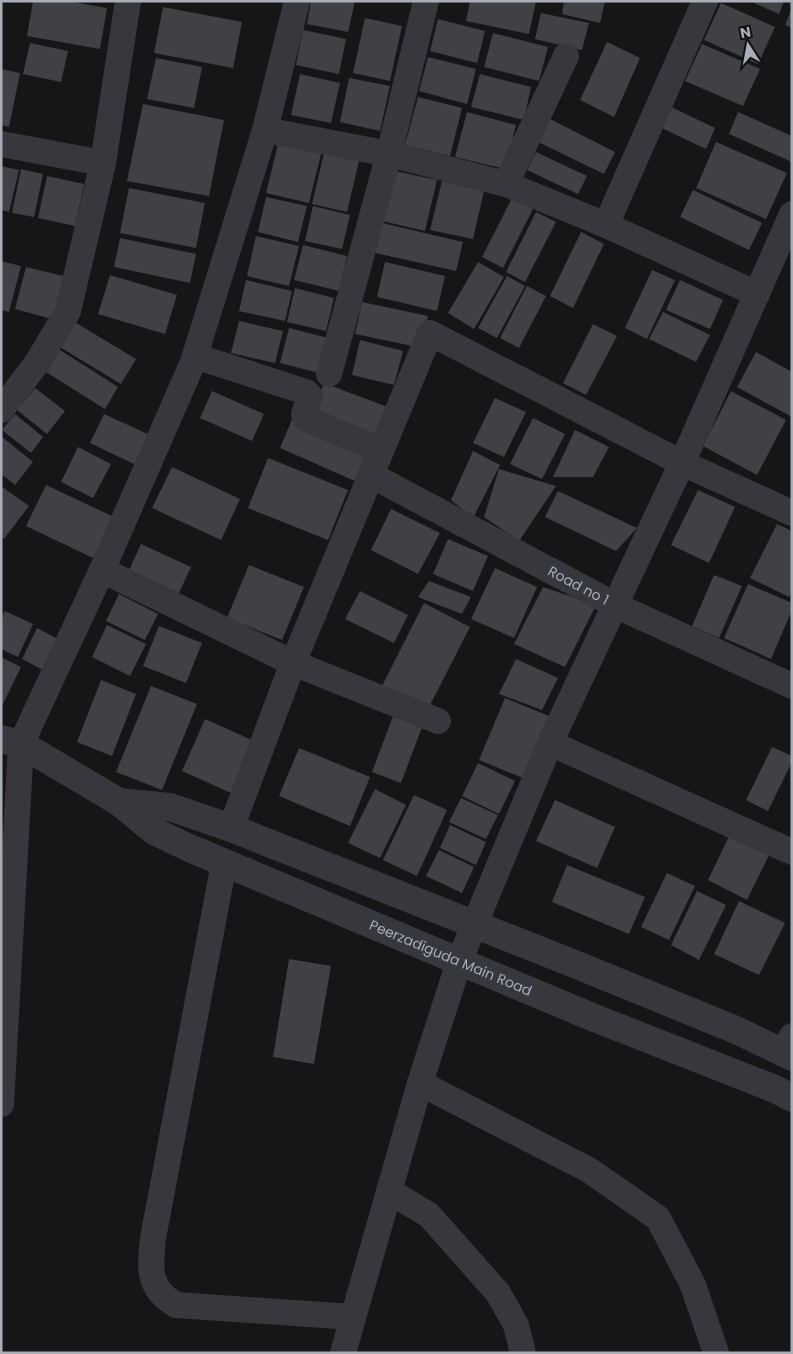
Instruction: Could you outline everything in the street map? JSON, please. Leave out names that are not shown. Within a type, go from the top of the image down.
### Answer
[{"type":"street","points":[[1,410],[37,363],[68,312],[103,163],[128,1]]},
{"type":"street","points":[[1,1104],[11,742],[102,570],[195,356],[265,130],[297,1]]},
{"type":"street","points":[[329,374],[389,154],[426,1]]},
{"type":"street","points":[[606,225],[705,1]]},
{"type":"street","points":[[506,184],[566,56]]},
{"type":"street","points":[[265,130],[389,154],[506,184],[606,225],[757,294]]},
{"type":"street","points":[[1,144],[103,163]]},
{"type":"street","points":[[343,1353],[420,1083],[459,962],[550,743],[617,606],[792,214]]},
{"type":"street","points":[[231,828],[293,663],[430,333],[682,463],[792,513]]},
{"type":"street","points":[[195,356],[306,392],[310,396],[304,414],[306,418],[381,450]]},
{"type":"street","name":"Road no 1","points":[[371,475],[617,606],[792,686]]},
{"type":"street","points":[[102,570],[293,663],[438,721]]},
{"type":"street","name":"Peerzadiguda Main Road","points":[[11,742],[119,802],[154,831],[224,863],[459,962],[792,1098]]},
{"type":"street","points":[[550,743],[792,852]]},
{"type":"street","name":"Peerzadiguda Main Road","points":[[119,802],[170,807],[231,828],[736,1030],[789,1049]]},
{"type":"street","points":[[224,863],[153,1238],[150,1266],[155,1285],[164,1298],[176,1305],[353,1317]]},
{"type":"street","points":[[420,1083],[589,1170],[658,1218],[693,1285],[716,1353]]},
{"type":"street","points":[[389,1191],[428,1214],[498,1293],[516,1325],[523,1353]]},
{"type":"building","points":[[33,1],[68,1],[107,8],[100,49],[27,36]]},
{"type":"building","points":[[311,1],[355,1],[348,32],[307,24]]},
{"type":"building","points":[[470,1],[536,1],[529,34],[466,21]]},
{"type":"building","points":[[564,1],[605,1],[600,23],[562,14]]},
{"type":"building","points":[[750,1],[784,1],[779,14]]},
{"type":"building","points":[[721,3],[775,27],[758,64],[704,40]]},
{"type":"building","points":[[163,7],[242,22],[233,68],[154,53]]},
{"type":"building","points":[[792,8],[792,28],[785,25]]},
{"type":"building","points":[[541,13],[589,23],[582,50],[535,39]]},
{"type":"building","points":[[365,18],[402,26],[390,81],[353,73]]},
{"type":"building","points":[[438,19],[485,31],[477,63],[430,51]]},
{"type":"building","points":[[303,30],[346,39],[339,74],[296,65]]},
{"type":"building","points":[[493,33],[548,47],[539,81],[484,67]]},
{"type":"building","points":[[607,42],[640,58],[614,117],[580,100]]},
{"type":"building","points":[[30,43],[68,51],[61,82],[23,74]]},
{"type":"building","points":[[702,44],[760,69],[743,106],[685,81]]},
{"type":"building","points":[[428,57],[476,69],[467,104],[419,91]]},
{"type":"building","points":[[156,58],[202,67],[194,108],[147,99]]},
{"type":"building","points":[[1,69],[20,73],[9,127],[1,125]]},
{"type":"building","points":[[300,74],[340,83],[331,123],[291,115]]},
{"type":"building","points":[[480,74],[531,87],[524,120],[471,107]]},
{"type":"building","points":[[349,78],[390,86],[380,131],[340,122]]},
{"type":"building","points":[[418,97],[462,108],[450,156],[405,145]]},
{"type":"building","points":[[663,103],[715,128],[706,149],[653,124]]},
{"type":"building","points":[[143,104],[224,120],[209,196],[127,181]]},
{"type":"building","points":[[467,112],[516,125],[505,169],[455,157]]},
{"type":"building","points":[[738,112],[792,136],[792,162],[729,134]]},
{"type":"building","points":[[546,117],[615,152],[604,174],[534,140]]},
{"type":"building","points":[[716,142],[787,173],[766,219],[696,188]]},
{"type":"building","points":[[278,144],[321,154],[309,203],[266,193]]},
{"type":"building","points":[[536,152],[587,176],[578,194],[527,170]]},
{"type":"building","points":[[324,153],[359,161],[347,212],[312,204]]},
{"type":"building","points":[[1,166],[19,170],[9,212],[1,210]]},
{"type":"building","points":[[21,169],[43,174],[34,217],[12,213]]},
{"type":"building","points":[[390,170],[437,180],[425,231],[378,220]]},
{"type":"building","points":[[47,176],[84,184],[75,226],[38,218]]},
{"type":"building","points":[[442,181],[484,191],[473,239],[430,230]]},
{"type":"building","points":[[129,188],[205,203],[196,248],[120,233]]},
{"type":"building","points":[[693,190],[762,223],[749,250],[680,217]]},
{"type":"building","points":[[266,197],[307,206],[298,242],[258,232]]},
{"type":"building","points":[[512,198],[533,209],[503,268],[482,257]]},
{"type":"building","points":[[313,206],[350,215],[342,249],[305,241]]},
{"type":"building","points":[[536,212],[556,222],[525,282],[506,272]]},
{"type":"building","points":[[378,222],[463,242],[456,271],[371,252]]},
{"type":"building","points":[[581,232],[604,244],[573,308],[550,296]]},
{"type":"building","points":[[256,236],[299,246],[289,286],[247,276]]},
{"type":"building","points":[[120,238],[196,254],[190,283],[114,267]]},
{"type":"building","points":[[303,245],[347,256],[339,291],[294,280]]},
{"type":"building","points":[[1,261],[21,266],[9,312],[1,310]]},
{"type":"building","points":[[385,262],[445,276],[437,311],[377,297]]},
{"type":"building","points":[[478,262],[504,277],[474,329],[448,313]]},
{"type":"building","points":[[26,267],[67,277],[56,320],[15,309]]},
{"type":"building","points":[[652,270],[675,280],[647,339],[625,328]]},
{"type":"building","points":[[110,275],[177,295],[165,334],[98,314]]},
{"type":"building","points":[[507,276],[525,286],[497,338],[478,328]]},
{"type":"building","points":[[246,280],[292,291],[285,321],[239,311]]},
{"type":"building","points":[[680,280],[723,300],[710,329],[666,310]]},
{"type":"building","points":[[527,286],[546,296],[519,348],[500,338]]},
{"type":"building","points":[[295,288],[334,298],[326,331],[287,322]]},
{"type":"building","points":[[362,302],[428,316],[422,348],[355,334]]},
{"type":"building","points":[[663,312],[710,335],[696,362],[649,339]]},
{"type":"building","points":[[73,321],[136,359],[121,384],[58,346]]},
{"type":"building","points":[[239,321],[283,331],[275,363],[231,353]]},
{"type":"building","points":[[593,324],[617,336],[586,395],[563,383]]},
{"type":"building","points":[[289,328],[328,338],[319,373],[280,363]]},
{"type":"building","points":[[360,340],[403,351],[394,385],[352,375]]},
{"type":"building","points":[[60,350],[118,387],[105,409],[46,372]]},
{"type":"building","points":[[756,352],[792,372],[792,417],[737,387]]},
{"type":"building","points":[[324,383],[390,408],[377,443],[310,418]]},
{"type":"building","points":[[35,388],[65,411],[47,434],[17,410]]},
{"type":"building","points":[[212,391],[264,414],[252,441],[200,418]]},
{"type":"building","points":[[731,391],[786,420],[757,475],[703,446]]},
{"type":"building","points":[[495,398],[526,412],[504,457],[473,443]]},
{"type":"building","points":[[15,414],[43,437],[31,453],[2,430]]},
{"type":"building","points":[[104,414],[150,435],[136,465],[90,443]]},
{"type":"building","points":[[293,417],[368,450],[355,481],[280,448]]},
{"type":"building","points":[[533,418],[565,434],[542,479],[510,464]]},
{"type":"building","points":[[575,430],[609,447],[593,477],[553,477]]},
{"type":"building","points":[[1,436],[33,462],[15,485],[1,474]]},
{"type":"building","points":[[78,447],[111,464],[93,498],[61,482]]},
{"type":"building","points":[[473,451],[500,465],[473,518],[451,500]]},
{"type":"building","points":[[268,458],[348,490],[328,540],[248,508]]},
{"type":"building","points":[[172,467],[240,499],[221,540],[152,508]]},
{"type":"building","points":[[499,469],[556,486],[519,541],[484,517]]},
{"type":"building","points":[[46,485],[114,517],[93,558],[26,526]]},
{"type":"building","points":[[1,486],[29,506],[4,539],[1,536]]},
{"type":"building","points":[[698,490],[735,507],[709,563],[671,545]]},
{"type":"building","points":[[558,491],[637,528],[616,551],[545,517]]},
{"type":"building","points":[[391,509],[440,533],[418,574],[371,550]]},
{"type":"building","points":[[777,524],[792,531],[792,591],[789,597],[750,578]]},
{"type":"building","points":[[448,539],[488,556],[473,591],[433,574]]},
{"type":"building","points":[[141,544],[191,567],[179,593],[129,570]]},
{"type":"building","points":[[249,565],[304,587],[282,640],[227,618]]},
{"type":"building","points":[[495,568],[537,587],[514,638],[471,619]]},
{"type":"building","points":[[714,575],[742,586],[719,638],[692,626]]},
{"type":"building","points":[[429,581],[471,597],[462,614],[418,597]]},
{"type":"building","points":[[748,584],[792,603],[792,610],[771,659],[724,638]]},
{"type":"building","points":[[543,587],[596,605],[565,667],[514,644]]},
{"type":"building","points":[[360,591],[408,615],[394,643],[345,619]]},
{"type":"building","points":[[119,594],[158,614],[145,640],[106,621]]},
{"type":"building","points":[[424,603],[470,627],[428,709],[382,686]]},
{"type":"building","points":[[5,611],[33,624],[18,657],[1,649],[1,619]]},
{"type":"building","points":[[107,625],[146,644],[130,676],[92,657]]},
{"type":"building","points":[[159,626],[202,643],[186,683],[143,666]]},
{"type":"building","points":[[37,628],[60,640],[45,671],[22,659]]},
{"type":"building","points":[[1,657],[21,667],[3,704],[1,703]]},
{"type":"building","points":[[516,659],[558,678],[542,710],[499,694]]},
{"type":"building","points":[[101,680],[136,694],[112,756],[77,742]]},
{"type":"building","points":[[151,686],[197,704],[162,790],[116,772]]},
{"type":"building","points":[[505,698],[549,716],[523,778],[479,760]]},
{"type":"building","points":[[395,711],[424,722],[401,783],[372,772]]},
{"type":"building","points":[[205,719],[254,741],[231,793],[182,771]]},
{"type":"building","points":[[772,747],[792,756],[792,762],[768,811],[746,800]]},
{"type":"building","points":[[299,748],[370,777],[350,826],[279,796]]},
{"type":"building","points":[[478,763],[515,781],[499,814],[462,796]]},
{"type":"building","points":[[375,789],[406,805],[380,858],[348,843]]},
{"type":"building","points":[[414,795],[447,810],[417,876],[383,860]]},
{"type":"building","points":[[461,798],[498,815],[486,839],[449,822]]},
{"type":"building","points":[[555,800],[615,827],[597,868],[536,841]]},
{"type":"building","points":[[450,825],[486,842],[476,865],[440,848]]},
{"type":"building","points":[[732,830],[772,849],[747,900],[708,880]]},
{"type":"building","points":[[439,850],[474,867],[462,893],[426,876]]},
{"type":"building","points":[[567,865],[645,897],[629,934],[552,902]]},
{"type":"building","points":[[667,873],[695,886],[669,940],[641,927]]},
{"type":"building","points":[[697,891],[726,905],[699,960],[671,945]]},
{"type":"building","points":[[739,901],[785,923],[759,975],[714,954]]},
{"type":"building","points":[[289,959],[331,966],[314,1064],[273,1057]]}]
